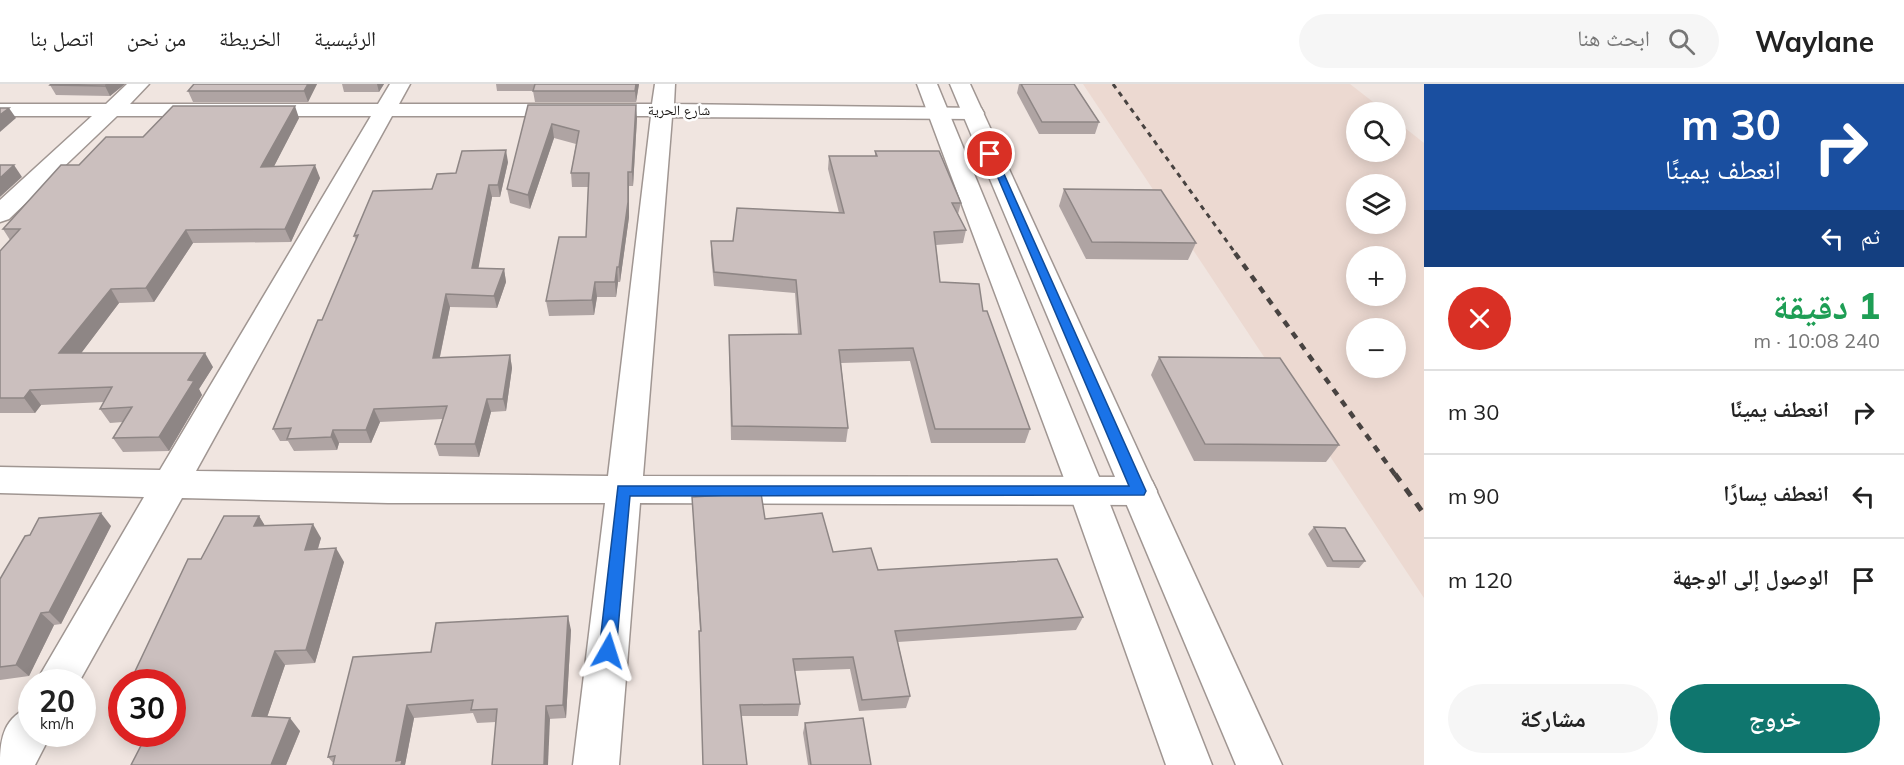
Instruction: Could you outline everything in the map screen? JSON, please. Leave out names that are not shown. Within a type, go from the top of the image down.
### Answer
[{"type":"street","points":[[0,214],[139,84]]},
{"type":"street","points":[[64,669],[400,84]]},
{"type":"street","points":[[596,765],[663,97]]},
{"type":"street","name":"شارع الحرية","points":[[0,110],[384,111],[663,97],[966,99]]},
{"type":"street","points":[[932,98],[1086,489],[1189,765]]},
{"type":"street","points":[[966,99],[1258,765]]},
{"type":"street","points":[[0,480],[388,489],[1086,489],[1139,491]]},
{"type":"street","points":[[10,765],[20,747]]},
{"type":"shaded area","points":[[1083,84],[1350,84],[1373,102],[1346,102],[1346,162],[1406,162],[1406,129],[1424,143],[1424,598]]},
{"type":"building","points":[[51,84],[108,84],[105,86]]},
{"type":"building","points":[[194,84],[308,84],[304,91],[188,91]]},
{"type":"building","points":[[535,84],[636,84],[635,91],[533,91]]},
{"type":"building","points":[[1021,84],[1074,84],[1099,122],[1042,122]]},
{"type":"building","points":[[528,105],[636,105],[632,172],[628,172],[628,202],[619,267],[617,267],[615,282],[595,282],[592,300],[546,301],[559,237],[586,237],[589,173],[571,173],[579,131],[552,124],[528,195],[507,189]]},
{"type":"building","points":[[173,106],[295,106],[261,167],[315,165],[285,229],[186,230],[146,288],[111,289],[59,353],[205,353],[188,380],[194,381],[159,437],[113,438],[132,407],[100,409],[112,387],[30,390],[24,398],[0,398],[0,251],[20,229],[3,229],[61,165],[79,165],[106,137],[143,137]]},
{"type":"building","points":[[0,108],[9,108],[0,115]]},
{"type":"building","points":[[506,150],[498,185],[489,185],[472,268],[504,269],[494,296],[446,294],[433,358],[510,355],[503,399],[487,399],[475,444],[435,444],[447,406],[374,409],[366,430],[333,430],[331,437],[287,439],[291,428],[273,429],[318,320],[322,320],[358,235],[354,236],[373,191],[432,189],[437,174],[456,173],[462,151]]},
{"type":"building","points":[[875,151],[939,151],[961,203],[952,203],[966,230],[934,232],[940,282],[979,284],[983,311],[987,311],[1030,429],[935,429],[913,348],[839,350],[848,428],[732,426],[729,335],[801,334],[796,280],[714,272],[711,241],[733,241],[737,208],[844,213],[829,156],[877,156]]},
{"type":"building","points":[[0,165],[14,165],[0,178]]},
{"type":"building","points":[[1064,189],[1161,190],[1196,243],[1092,242]]},
{"type":"building","points":[[1159,357],[1280,358],[1339,445],[1205,444]]},
{"type":"building","points":[[761,493],[765,519],[822,513],[833,552],[871,548],[878,570],[1057,559],[1083,617],[895,631],[910,696],[862,700],[853,657],[793,659],[800,704],[740,705],[747,765],[703,765],[699,631],[701,631],[692,497]]},
{"type":"building","points":[[101,513],[49,612],[41,613],[16,665],[0,667],[0,579],[25,536],[30,535],[39,518]]},
{"type":"building","points":[[224,516],[259,516],[254,526],[313,524],[305,550],[336,548],[306,650],[275,651],[252,716],[290,718],[271,765],[131,765],[140,747],[186,747],[186,669],[136,669],[188,559],[201,559]]},
{"type":"building","points":[[1314,527],[1345,528],[1365,561],[1333,561]]},
{"type":"building","points":[[568,616],[563,705],[546,706],[544,765],[492,765],[497,709],[471,710],[473,700],[407,705],[396,761],[402,760],[401,765],[333,765],[335,756],[328,757],[353,657],[431,652],[436,623]]},
{"type":"building","points":[[863,718],[871,765],[811,765],[805,723]]},
{"type":"railway","points":[[1113,84],[1236,254]]},
{"type":"railway","points":[[1235,253],[1396,476]]},
{"type":"railway","points":[[1395,474],[1424,514]]},
{"type":"route","points":[[608,651],[624,490],[1086,489],[1139,491],[990,154]]}]
